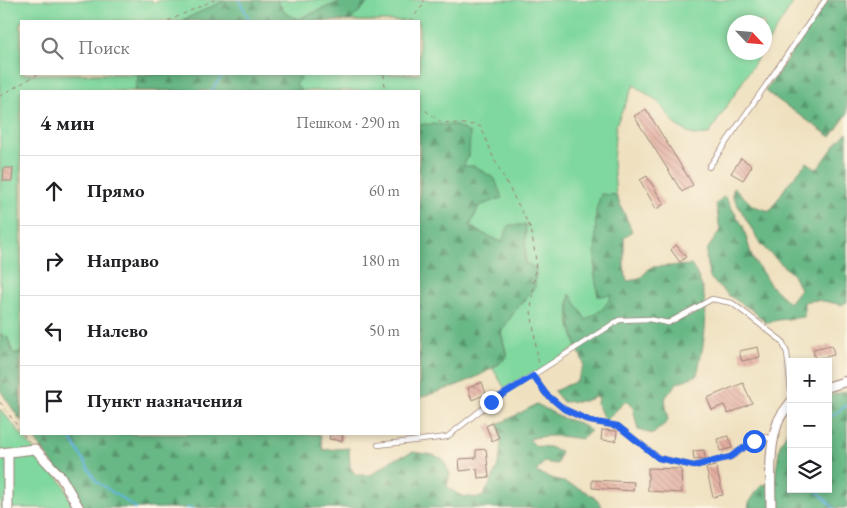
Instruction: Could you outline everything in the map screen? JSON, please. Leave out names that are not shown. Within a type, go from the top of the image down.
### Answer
[{"type":"street","points":[[832,386],[847,381]]},
{"type":"street","points":[[770,508],[771,462],[774,439],[778,420],[790,403]]},
{"type":"street","points":[[8,508],[4,453],[35,449],[61,477],[79,508]]},
{"type":"lane","points":[[709,167],[825,0]]},
{"type":"lane","points":[[378,445],[448,437],[491,402],[619,320],[649,319],[668,323],[712,299],[732,303],[782,341],[788,358]]},
{"type":"lane","points":[[533,376],[546,394],[564,409],[590,421],[618,426],[658,458],[694,466],[730,457],[754,441],[765,437],[774,439]]},
{"type":"path","points":[[170,20],[214,0]]},
{"type":"path","points":[[411,20],[424,4],[424,0]]},
{"type":"path","points":[[0,96],[36,75]]},
{"type":"path","points":[[384,75],[385,90]]},
{"type":"path","points":[[420,107],[441,122],[475,125],[481,128],[494,159],[531,229],[536,261],[531,311],[540,372]]},
{"type":"path","points":[[0,402],[20,430]]},
{"type":"green space","points":[[0,0],[152,0],[153,3],[161,0],[226,0],[183,20],[20,20],[20,75],[139,75],[135,90],[20,90],[20,352],[13,354],[8,338],[0,334]]},
{"type":"green space","points":[[226,0],[277,0],[285,13],[298,19],[344,0],[371,0],[351,20],[183,20]]},
{"type":"green space","points":[[277,0],[344,0],[298,19],[285,14]]},
{"type":"green space","points":[[371,0],[795,0],[772,36],[772,15],[727,15],[727,60],[757,60],[709,134],[693,135],[677,126],[658,102],[634,85],[616,125],[613,162],[616,195],[601,195],[595,275],[598,296],[613,294],[604,309],[586,321],[570,296],[569,322],[577,347],[507,392],[493,369],[507,356],[501,332],[527,297],[525,225],[502,242],[470,226],[479,206],[463,167],[424,124],[420,126],[420,90],[300,90],[296,85],[302,75],[420,75],[420,20],[351,20]]},
{"type":"green space","points":[[828,0],[847,0],[847,114],[831,137],[765,91]]},
{"type":"green space","points":[[139,75],[302,75],[296,85],[300,90],[135,90]]},
{"type":"green space","points":[[424,124],[455,125],[470,133],[469,156],[463,166],[474,166],[495,179],[502,198],[479,206],[470,226],[502,242],[509,225],[526,225],[525,263],[536,268],[535,287],[514,312],[501,332],[507,357],[487,372],[420,398],[420,126]]},
{"type":"green space","points":[[847,133],[847,302],[841,305],[818,300],[804,302],[804,317],[766,323],[752,310],[728,295],[710,278],[706,260],[707,250],[720,230],[716,204],[724,196],[743,226],[752,257],[771,286],[789,303],[800,289],[793,275],[761,245],[732,195],[734,187],[753,206],[770,211],[787,185],[807,162],[817,169]]},
{"type":"green space","points":[[601,194],[616,195],[632,231],[624,238],[624,267],[627,281],[639,279],[651,267],[691,265],[703,290],[706,318],[705,333],[697,375],[677,383],[665,398],[668,421],[653,434],[638,430],[633,408],[626,401],[605,421],[597,404],[598,396],[584,401],[563,402],[554,391],[577,381],[584,364],[570,322],[570,294],[586,320],[603,309],[612,295],[598,296],[595,275],[596,210]]},
{"type":"green space","points":[[0,334],[8,338],[13,354],[20,352],[20,420],[0,390]]},
{"type":"green space","points":[[847,391],[847,508],[748,508],[749,503],[761,485],[774,484],[780,445],[787,432],[787,493],[832,493],[832,395]]},
{"type":"green space","points":[[537,404],[562,418],[579,423],[591,431],[581,439],[543,436],[529,439],[536,446],[549,447],[561,451],[557,464],[544,462],[536,472],[590,494],[603,508],[85,508],[32,435],[320,435],[323,450],[349,448],[350,467],[356,475],[371,475],[392,460],[413,452],[433,455],[443,459],[450,474],[447,486],[451,490],[463,496],[482,497],[499,462],[501,444],[498,423]]},
{"type":"green space","points":[[0,409],[64,485],[73,508],[0,508]]},
{"type":"building","points":[[646,109],[693,185],[682,192],[634,116]]},
{"type":"building","points":[[741,158],[752,166],[743,180],[731,173]]},
{"type":"building","points":[[4,168],[13,168],[12,181],[3,181]]},
{"type":"building","points":[[647,176],[664,204],[656,209],[640,180]]},
{"type":"building","points":[[676,245],[686,257],[680,262],[671,250]]},
{"type":"building","points":[[832,345],[834,355],[815,358],[813,349]]},
{"type":"building","points":[[758,347],[760,357],[742,361],[739,351]]},
{"type":"building","points":[[482,382],[486,394],[472,400],[468,388]]},
{"type":"building","points":[[743,383],[752,403],[728,414],[724,405],[712,410],[707,398]]},
{"type":"building","points":[[492,423],[499,438],[492,441],[486,426]]},
{"type":"building","points":[[602,430],[617,431],[616,441],[601,440]]},
{"type":"building","points":[[330,435],[343,435],[342,441],[329,439]]},
{"type":"building","points":[[729,436],[732,448],[720,451],[717,439]]},
{"type":"building","points":[[486,449],[489,477],[478,478],[477,469],[460,471],[459,459],[476,458],[476,450]]},
{"type":"building","points":[[704,450],[705,459],[694,460],[693,451]]},
{"type":"building","points":[[716,466],[723,495],[713,497],[706,468]]},
{"type":"building","points":[[648,468],[681,469],[682,493],[648,491]]},
{"type":"building","points":[[592,480],[634,482],[633,491],[592,488]]},
{"type":"waterway","points":[[239,0],[249,20]]},
{"type":"waterway","points":[[212,90],[222,75]]},
{"type":"waterway","points":[[832,416],[847,405]]},
{"type":"waterway","points":[[69,435],[96,481],[136,508]]},
{"type":"waterway","points":[[819,493],[834,508]]},
{"type":"waterway","points":[[187,508],[193,508]]},
{"type":"route","points":[[491,402],[533,376],[546,394],[564,409],[590,421],[618,426],[658,458],[694,466],[730,457],[754,441]]}]
